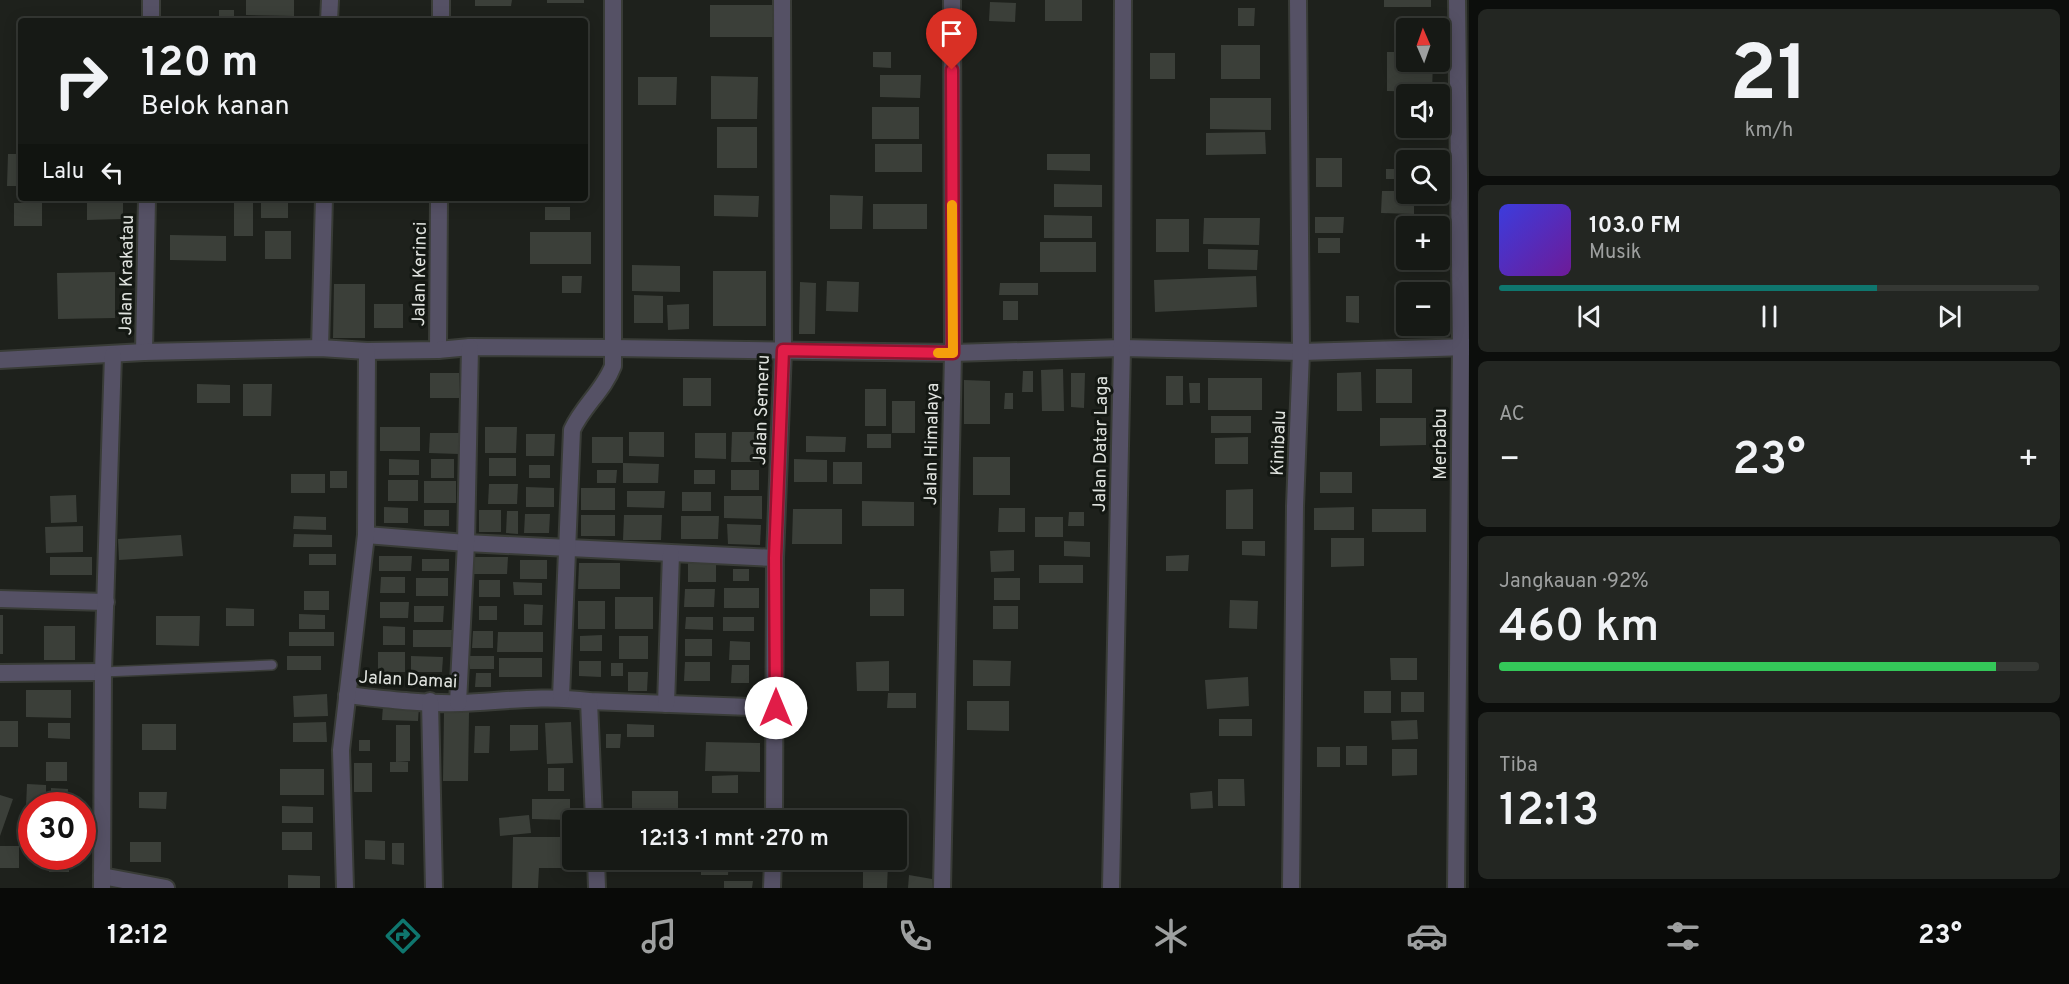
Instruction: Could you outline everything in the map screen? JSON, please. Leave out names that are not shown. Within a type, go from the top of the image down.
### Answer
[{"type":"street","points":[[151,0],[151,18]]},
{"type":"street","points":[[329,18],[330,0]]},
{"type":"street","points":[[441,0],[441,18]]},
{"type":"street","points":[[561,697],[572,430],[577,419],[609,377],[613,366],[613,0]]},
{"type":"street","name":"Jalan Semeru","points":[[774,810],[775,558],[783,350],[782,0]]},
{"type":"street","name":"Jalan Himalaya","points":[[942,888],[953,353],[952,0]]},
{"type":"street","name":"Jalan Datar Laga","points":[[1111,888],[1122,348],[1123,0]]},
{"type":"street","name":"Kinibalu","points":[[1291,888],[1295,529],[1301,352],[1298,0]]},
{"type":"street","name":"Merbabu","points":[[1456,888],[1465,347],[1457,0]]},
{"type":"street","name":"Jalan Krakatau","points":[[144,352],[147,201]]},
{"type":"street","points":[[320,348],[324,201]]},
{"type":"street","name":"Jalan Kerinci","points":[[438,350],[439,201]]},
{"type":"street","points":[[458,703],[466,543],[470,347]]},
{"type":"street","points":[[0,360],[144,352],[320,348],[367,351],[470,347],[953,353],[1122,348],[1301,352],[1465,347]]},
{"type":"street","name":"Jalan Damai","points":[[367,351],[366,535],[346,695],[395,701],[458,703],[561,697],[589,701],[776,708]]},
{"type":"street","points":[[113,355],[104,672],[102,882],[166,888]]},
{"type":"street","points":[[366,535],[466,543],[775,558]]},
{"type":"street","points":[[666,704],[671,554]]},
{"type":"street","points":[[0,599],[106,602]]},
{"type":"street","points":[[0,673],[104,672]]},
{"type":"street","points":[[345,888],[341,750],[346,695]]},
{"type":"street","points":[[430,701],[434,888]]},
{"type":"street","points":[[589,701],[594,810]]},
{"type":"street","points":[[596,870],[597,888]]},
{"type":"street","points":[[772,888],[773,870]]},
{"type":"lane","points":[[104,672],[272,665]]},
{"type":"building","points":[[246,0],[294,0],[294,16],[246,15]]},
{"type":"building","points":[[475,0],[512,0],[511,6],[475,6]]},
{"type":"building","points":[[547,0],[584,0],[584,3],[547,3]]},
{"type":"building","points":[[1045,0],[1082,0],[1082,21],[1045,21]]},
{"type":"building","points":[[1384,0],[1431,0],[1431,7],[1384,7]]},
{"type":"building","points":[[990,2],[1016,3],[1015,22],[989,21]]},
{"type":"building","points":[[710,5],[774,5],[774,37],[710,37]]},
{"type":"building","points":[[1238,8],[1255,8],[1254,26],[1238,26]]},
{"type":"building","points":[[219,10],[234,10],[234,18],[219,18]]},
{"type":"building","points":[[119,16],[119,18],[71,18]]},
{"type":"building","points":[[1221,45],[1260,45],[1260,79],[1221,79]]},
{"type":"building","points":[[873,52],[891,52],[891,68],[873,67]]},
{"type":"building","points":[[1387,52],[1396,52],[1396,72],[1433,72],[1432,84],[1396,84],[1396,91],[1387,91]]},
{"type":"building","points":[[1150,53],[1175,53],[1175,79],[1150,79]]},
{"type":"building","points":[[880,75],[921,75],[920,98],[880,97]]},
{"type":"building","points":[[711,76],[758,77],[757,119],[711,119]]},
{"type":"building","points":[[638,77],[677,77],[676,105],[638,105]]},
{"type":"building","points":[[1210,98],[1271,98],[1271,130],[1210,129]]},
{"type":"building","points":[[872,107],[919,107],[919,139],[872,139]]},
{"type":"building","points":[[717,127],[757,127],[757,168],[717,168]]},
{"type":"building","points":[[1265,132],[1266,154],[1206,155],[1206,133]]},
{"type":"building","points":[[875,144],[922,144],[922,172],[875,172]]},
{"type":"building","points":[[8,154],[18,154],[18,186],[7,186]]},
{"type":"building","points":[[1047,154],[1090,154],[1090,171],[1047,170]]},
{"type":"building","points":[[1316,158],[1342,158],[1342,187],[1316,187]]},
{"type":"building","points":[[1386,169],[1396,169],[1396,179],[1386,179]]},
{"type":"building","points":[[1054,184],[1102,185],[1102,207],[1054,207]]},
{"type":"building","points":[[1382,191],[1396,191],[1396,204],[1414,204],[1414,214],[1381,213]]},
{"type":"building","points":[[714,195],[759,196],[758,217],[714,216]]},
{"type":"building","points":[[830,195],[863,196],[862,229],[830,229]]},
{"type":"building","points":[[87,201],[123,201],[123,219],[87,220]]},
{"type":"building","points":[[234,201],[253,201],[253,236],[234,236]]},
{"type":"building","points":[[261,201],[288,201],[288,218],[261,218]]},
{"type":"building","points":[[14,203],[42,203],[42,226],[14,226]]},
{"type":"building","points":[[873,204],[927,204],[927,229],[873,229]]},
{"type":"building","points":[[545,207],[570,207],[570,220],[545,220]]},
{"type":"building","points":[[1044,215],[1092,216],[1092,238],[1044,238]]},
{"type":"building","points":[[1315,217],[1344,217],[1343,233],[1315,233]]},
{"type":"building","points":[[1204,218],[1260,218],[1259,245],[1203,244]]},
{"type":"building","points":[[1156,219],[1189,219],[1189,252],[1156,252]]},
{"type":"building","points":[[265,231],[291,231],[291,259],[265,259]]},
{"type":"building","points":[[530,232],[591,232],[591,264],[530,264]]},
{"type":"building","points":[[170,235],[226,236],[226,261],[170,260]]},
{"type":"building","points":[[1318,238],[1340,238],[1340,253],[1318,253]]},
{"type":"building","points":[[1040,242],[1096,242],[1096,272],[1040,272]]},
{"type":"building","points":[[1208,249],[1258,250],[1257,270],[1208,269]]},
{"type":"building","points":[[632,265],[680,266],[680,292],[632,291]]},
{"type":"building","points":[[713,271],[766,271],[766,326],[713,326]]},
{"type":"building","points":[[115,272],[115,318],[58,319],[57,273]]},
{"type":"building","points":[[562,276],[582,276],[581,293],[562,293]]},
{"type":"building","points":[[1256,276],[1257,307],[1155,312],[1154,280]]},
{"type":"building","points":[[827,281],[859,282],[858,312],[826,311]]},
{"type":"building","points":[[800,282],[816,283],[815,334],[799,334]]},
{"type":"building","points":[[1000,283],[1038,283],[1038,295],[999,295]]},
{"type":"building","points":[[334,284],[365,284],[365,338],[333,338]]},
{"type":"building","points":[[634,295],[663,296],[663,323],[634,323]]},
{"type":"building","points":[[1346,296],[1359,296],[1359,323],[1346,322]]},
{"type":"building","points":[[1003,301],[1018,301],[1018,320],[1003,320]]},
{"type":"building","points":[[374,304],[403,304],[403,328],[374,328]]},
{"type":"building","points":[[689,304],[689,329],[668,330],[667,305]]},
{"type":"building","points":[[1063,369],[1064,411],[1042,411],[1041,370]]},
{"type":"building","points":[[1376,369],[1412,369],[1412,403],[1376,403]]},
{"type":"building","points":[[1023,371],[1033,371],[1033,392],[1022,392]]},
{"type":"building","points":[[1361,372],[1362,411],[1337,411],[1337,373]]},
{"type":"building","points":[[430,373],[459,373],[459,398],[430,398]]},
{"type":"building","points":[[1071,373],[1085,373],[1084,408],[1071,407]]},
{"type":"building","points":[[1166,376],[1183,376],[1183,405],[1166,405]]},
{"type":"building","points":[[683,378],[711,378],[711,406],[683,406]]},
{"type":"building","points":[[1208,378],[1262,378],[1262,410],[1208,410]]},
{"type":"building","points":[[964,380],[990,381],[990,424],[964,424]]},
{"type":"building","points":[[1189,383],[1200,383],[1200,403],[1190,403]]},
{"type":"building","points":[[197,384],[230,385],[230,403],[197,403]]},
{"type":"building","points":[[243,384],[272,384],[271,416],[243,416]]},
{"type":"building","points":[[865,389],[886,389],[886,426],[865,426]]},
{"type":"building","points":[[1005,393],[1013,393],[1013,409],[1004,409]]},
{"type":"building","points":[[892,401],[915,401],[915,433],[892,433]]},
{"type":"building","points":[[1211,416],[1251,416],[1251,433],[1211,433]]},
{"type":"building","points":[[1380,418],[1426,418],[1426,445],[1380,446]]},
{"type":"building","points":[[380,427],[420,427],[420,451],[380,451]]},
{"type":"building","points":[[485,427],[517,427],[516,453],[485,453]]},
{"type":"building","points":[[629,432],[664,432],[664,457],[629,456]]},
{"type":"building","points":[[732,432],[761,432],[760,462],[731,462]]},
{"type":"building","points":[[430,433],[460,433],[459,454],[429,453]]},
{"type":"building","points":[[695,433],[726,433],[726,459],[695,458]]},
{"type":"building","points":[[526,434],[555,434],[554,456],[526,456]]},
{"type":"building","points":[[867,434],[891,434],[891,448],[867,448]]},
{"type":"building","points":[[806,436],[846,437],[845,452],[806,452]]},
{"type":"building","points":[[592,437],[623,437],[623,463],[592,463]]},
{"type":"building","points":[[1248,437],[1248,464],[1215,464],[1215,438]]},
{"type":"building","points":[[973,457],[1010,457],[1010,495],[973,495]]},
{"type":"building","points":[[489,458],[516,458],[516,476],[489,476]]},
{"type":"building","points":[[389,459],[419,460],[419,475],[389,475]]},
{"type":"building","points":[[431,459],[454,459],[454,478],[431,478]]},
{"type":"building","points":[[794,459],[827,460],[827,482],[794,482]]},
{"type":"building","points":[[833,462],[862,462],[862,484],[833,484]]},
{"type":"building","points":[[623,463],[659,464],[658,483],[623,483]]},
{"type":"building","points":[[529,465],[550,465],[550,478],[529,478]]},
{"type":"building","points":[[597,470],[617,470],[616,483],[597,483]]},
{"type":"building","points":[[694,470],[715,470],[715,484],[694,484]]},
{"type":"building","points":[[731,470],[759,470],[759,490],[731,490]]},
{"type":"building","points":[[330,471],[347,471],[347,488],[330,488]]},
{"type":"building","points":[[1320,472],[1352,472],[1352,493],[1320,493]]},
{"type":"building","points":[[291,474],[325,474],[325,493],[291,493]]},
{"type":"building","points":[[388,480],[418,480],[418,501],[388,501]]},
{"type":"building","points":[[424,481],[456,481],[456,503],[424,503]]},
{"type":"building","points":[[489,484],[518,484],[517,504],[488,504]]},
{"type":"building","points":[[526,487],[554,488],[554,507],[526,507]]},
{"type":"building","points":[[581,488],[615,488],[615,510],[581,510]]},
{"type":"building","points":[[1253,489],[1253,529],[1226,529],[1226,490]]},
{"type":"building","points":[[627,491],[665,491],[664,508],[627,507]]},
{"type":"building","points":[[682,492],[711,492],[711,511],[682,511]]},
{"type":"building","points":[[76,495],[77,522],[51,523],[50,496]]},
{"type":"building","points":[[724,496],[762,496],[762,519],[724,518]]},
{"type":"building","points":[[862,501],[914,502],[914,526],[862,526]]},
{"type":"building","points":[[384,507],[408,508],[408,523],[384,523]]},
{"type":"building","points":[[1354,507],[1354,530],[1314,530],[1314,508]]},
{"type":"building","points":[[999,508],[1025,508],[1025,532],[998,532]]},
{"type":"building","points":[[793,509],[842,509],[842,544],[792,544]]},
{"type":"building","points":[[1372,509],[1426,509],[1426,532],[1372,532]]},
{"type":"building","points":[[424,510],[449,510],[449,526],[424,526]]},
{"type":"building","points":[[479,510],[501,510],[501,532],[479,532]]},
{"type":"building","points":[[507,511],[518,511],[518,534],[506,533]]},
{"type":"building","points":[[1069,512],[1084,512],[1084,526],[1068,526]]},
{"type":"building","points":[[525,514],[550,514],[549,533],[524,533]]},
{"type":"building","points":[[581,515],[615,515],[615,536],[581,536]]},
{"type":"building","points":[[624,515],[662,515],[661,540],[623,540]]},
{"type":"building","points":[[294,516],[326,517],[326,530],[293,529]]},
{"type":"building","points":[[681,516],[719,516],[718,539],[681,539]]},
{"type":"building","points":[[1035,517],[1063,517],[1063,537],[1035,537]]},
{"type":"building","points":[[727,524],[761,525],[760,545],[728,544]]},
{"type":"building","points":[[83,526],[83,552],[46,553],[45,527]]},
{"type":"building","points":[[294,534],[332,535],[332,547],[293,547]]},
{"type":"building","points":[[181,535],[183,556],[119,560],[118,539]]},
{"type":"building","points":[[1331,538],[1364,538],[1364,566],[1331,567]]},
{"type":"building","points":[[1064,541],[1090,542],[1090,557],[1064,556]]},
{"type":"building","points":[[1242,541],[1265,541],[1265,556],[1242,555]]},
{"type":"building","points":[[1014,550],[1014,571],[991,572],[990,551]]},
{"type":"building","points":[[309,554],[336,554],[336,565],[309,565]]},
{"type":"building","points":[[1189,555],[1188,571],[1166,571],[1166,556]]},
{"type":"building","points":[[379,556],[412,556],[411,571],[379,571]]},
{"type":"building","points":[[50,557],[92,557],[92,575],[50,575]]},
{"type":"building","points":[[474,557],[508,557],[507,574],[474,574]]},
{"type":"building","points":[[422,559],[449,559],[449,571],[422,571]]},
{"type":"building","points":[[520,560],[547,560],[547,579],[520,579]]},
{"type":"building","points":[[579,563],[620,563],[620,589],[578,589]]},
{"type":"building","points":[[688,563],[716,564],[716,582],[688,582]]},
{"type":"building","points":[[1039,565],[1083,565],[1083,583],[1039,583]]},
{"type":"building","points":[[733,569],[749,569],[749,581],[733,581]]},
{"type":"building","points":[[381,577],[405,577],[405,593],[380,593]]},
{"type":"building","points":[[416,578],[448,578],[448,596],[416,596]]},
{"type":"building","points":[[994,578],[1020,578],[1020,600],[994,600]]},
{"type":"building","points":[[479,580],[500,580],[500,597],[479,597]]},
{"type":"building","points":[[513,582],[542,583],[542,595],[514,595]]},
{"type":"building","points":[[724,588],[759,588],[759,608],[724,608]]},
{"type":"building","points":[[685,589],[715,589],[714,607],[684,607]]},
{"type":"building","points":[[870,589],[904,589],[904,616],[870,616]]},
{"type":"building","points":[[304,591],[329,591],[329,610],[304,610]]},
{"type":"building","points":[[615,597],[653,597],[653,629],[615,629]]},
{"type":"building","points":[[1230,600],[1258,601],[1257,629],[1229,628]]},
{"type":"building","points":[[578,601],[605,601],[605,629],[578,629]]},
{"type":"building","points":[[380,602],[409,602],[408,618],[380,618]]},
{"type":"building","points":[[524,604],[543,605],[542,625],[524,625]]},
{"type":"building","points":[[414,606],[444,606],[443,622],[414,622]]},
{"type":"building","points":[[479,606],[497,606],[497,620],[479,620]]},
{"type":"building","points":[[993,606],[1018,606],[1018,629],[993,629]]},
{"type":"building","points":[[226,608],[254,609],[254,626],[226,626]]},
{"type":"building","points":[[299,614],[325,615],[325,629],[299,629]]},
{"type":"building","points":[[0,615],[3,615],[3,654],[0,654]]},
{"type":"building","points":[[156,616],[200,616],[199,646],[156,645]]},
{"type":"building","points":[[686,617],[713,617],[713,630],[685,629]]},
{"type":"building","points":[[723,617],[754,617],[754,631],[723,631]]},
{"type":"building","points":[[44,626],[75,626],[75,660],[44,660]]},
{"type":"building","points":[[383,626],[405,627],[405,645],[383,645]]},
{"type":"building","points":[[413,630],[452,630],[451,647],[413,647]]},
{"type":"building","points":[[473,631],[493,631],[493,648],[472,648]]},
{"type":"building","points":[[289,632],[334,632],[334,646],[289,646]]},
{"type":"building","points":[[498,632],[543,632],[543,652],[497,652]]},
{"type":"building","points":[[602,635],[602,651],[580,651],[580,636]]},
{"type":"building","points":[[619,636],[648,636],[648,659],[619,659]]},
{"type":"building","points":[[685,639],[712,639],[712,656],[685,656]]},
{"type":"building","points":[[730,641],[750,642],[750,660],[729,660]]},
{"type":"building","points":[[378,652],[405,652],[405,672],[378,672]]},
{"type":"building","points":[[287,656],[321,656],[321,670],[287,670]]},
{"type":"building","points":[[411,656],[443,657],[442,672],[411,672]]},
{"type":"building","points":[[470,656],[494,656],[494,669],[470,669]]},
{"type":"building","points":[[499,658],[542,658],[542,677],[499,677]]},
{"type":"building","points":[[1390,658],[1417,658],[1417,680],[1391,680]]},
{"type":"building","points":[[973,660],[1011,661],[1010,686],[973,686]]},
{"type":"building","points":[[579,661],[601,661],[601,677],[579,676]]},
{"type":"building","points":[[889,661],[889,691],[857,691],[856,662]]},
{"type":"building","points":[[685,662],[710,662],[710,681],[684,681]]},
{"type":"building","points":[[611,663],[623,663],[623,676],[611,676]]},
{"type":"building","points":[[732,665],[749,665],[749,683],[731,683]]},
{"type":"building","points":[[628,672],[648,672],[647,691],[628,691]]},
{"type":"building","points":[[476,673],[491,673],[491,687],[475,687]]},
{"type":"building","points":[[1248,677],[1249,706],[1207,709],[1205,680]]},
{"type":"building","points":[[26,690],[71,690],[71,718],[26,717]]},
{"type":"building","points":[[1364,691],[1391,691],[1391,713],[1364,713]]},
{"type":"building","points":[[1401,692],[1424,692],[1424,712],[1401,712]]},
{"type":"building","points":[[888,693],[916,693],[916,708],[887,708]]},
{"type":"building","points":[[327,694],[328,716],[294,717],[293,696]]},
{"type":"building","points":[[967,701],[1009,701],[1009,731],[967,730]]},
{"type":"building","points":[[383,705],[419,706],[418,721],[382,720]]},
{"type":"building","points":[[444,712],[469,712],[468,781],[443,781]]},
{"type":"building","points":[[1219,719],[1252,719],[1252,736],[1219,736]]},
{"type":"building","points":[[1417,720],[1418,739],[1392,740],[1391,721]]},
{"type":"building","points":[[0,721],[18,721],[18,747],[0,747]]},
{"type":"building","points":[[326,722],[327,742],[293,742],[293,723]]},
{"type":"building","points":[[571,722],[573,763],[547,764],[545,723]]},
{"type":"building","points":[[48,723],[70,723],[70,739],[48,738]]},
{"type":"building","points":[[142,724],[176,724],[176,750],[142,750]]},
{"type":"building","points":[[627,724],[654,725],[654,737],[627,737]]},
{"type":"building","points":[[396,725],[410,725],[410,761],[396,762]]},
{"type":"building","points":[[510,725],[538,725],[538,750],[510,751]]},
{"type":"building","points":[[475,726],[490,726],[489,753],[474,753]]},
{"type":"building","points":[[606,734],[621,734],[620,748],[606,748]]},
{"type":"building","points":[[359,740],[370,740],[370,751],[359,751]]},
{"type":"building","points":[[706,742],[760,743],[760,772],[705,771]]},
{"type":"building","points":[[1346,746],[1367,746],[1367,765],[1346,765]]},
{"type":"building","points":[[1317,747],[1340,747],[1340,767],[1317,767]]},
{"type":"building","points":[[1392,749],[1417,749],[1417,775],[1392,776]]},
{"type":"building","points":[[46,762],[67,762],[67,781],[46,781]]},
{"type":"building","points":[[390,762],[408,762],[408,772],[390,772]]},
{"type":"building","points":[[354,763],[372,763],[372,792],[354,792]]},
{"type":"building","points":[[548,768],[564,768],[564,791],[548,791]]},
{"type":"building","points":[[280,769],[324,769],[324,795],[280,795]]},
{"type":"building","points":[[738,775],[738,793],[712,793],[712,776]]},
{"type":"building","points":[[1218,779],[1244,779],[1245,806],[1218,806]]},
{"type":"building","points":[[27,784],[46,785],[46,792],[27,792]]},
{"type":"building","points":[[51,788],[68,789],[68,792],[51,792]]},
{"type":"building","points":[[632,791],[678,791],[678,810],[632,810]]},
{"type":"building","points":[[1212,791],[1213,808],[1191,809],[1190,793]]},
{"type":"building","points":[[139,792],[167,792],[166,809],[139,808]]},
{"type":"building","points":[[0,795],[13,799],[0,836]]},
{"type":"building","points":[[532,799],[570,799],[570,810],[562,810],[562,820],[532,819]]},
{"type":"building","points":[[282,806],[313,807],[313,823],[282,823]]},
{"type":"building","points":[[529,815],[531,833],[500,836],[499,818]]},
{"type":"building","points":[[282,832],[312,832],[312,850],[282,850]]},
{"type":"building","points":[[513,837],[562,837],[562,868],[539,868],[538,888],[512,888]]},
{"type":"building","points":[[365,840],[385,841],[385,860],[365,859]]},
{"type":"building","points":[[130,842],[161,842],[161,862],[130,862]]},
{"type":"building","points":[[392,843],[404,843],[404,865],[392,864]]},
{"type":"building","points":[[0,846],[18,846],[18,868],[0,868]]},
{"type":"building","points":[[49,870],[69,870],[69,872],[49,872]]},
{"type":"building","points":[[701,870],[728,870],[728,875],[701,875]]},
{"type":"building","points":[[863,870],[888,870],[887,888],[863,888]]},
{"type":"building","points":[[288,875],[320,876],[320,888],[288,888]]},
{"type":"building","points":[[909,875],[932,879],[932,888],[908,888]]},
{"type":"building","points":[[724,881],[753,881],[752,888],[724,888]]},
{"type":"slow traffic","points":[[938,353],[953,353],[952,205]]},
{"type":"route","points":[[776,708],[775,558],[783,350],[953,353],[952,70]]}]
